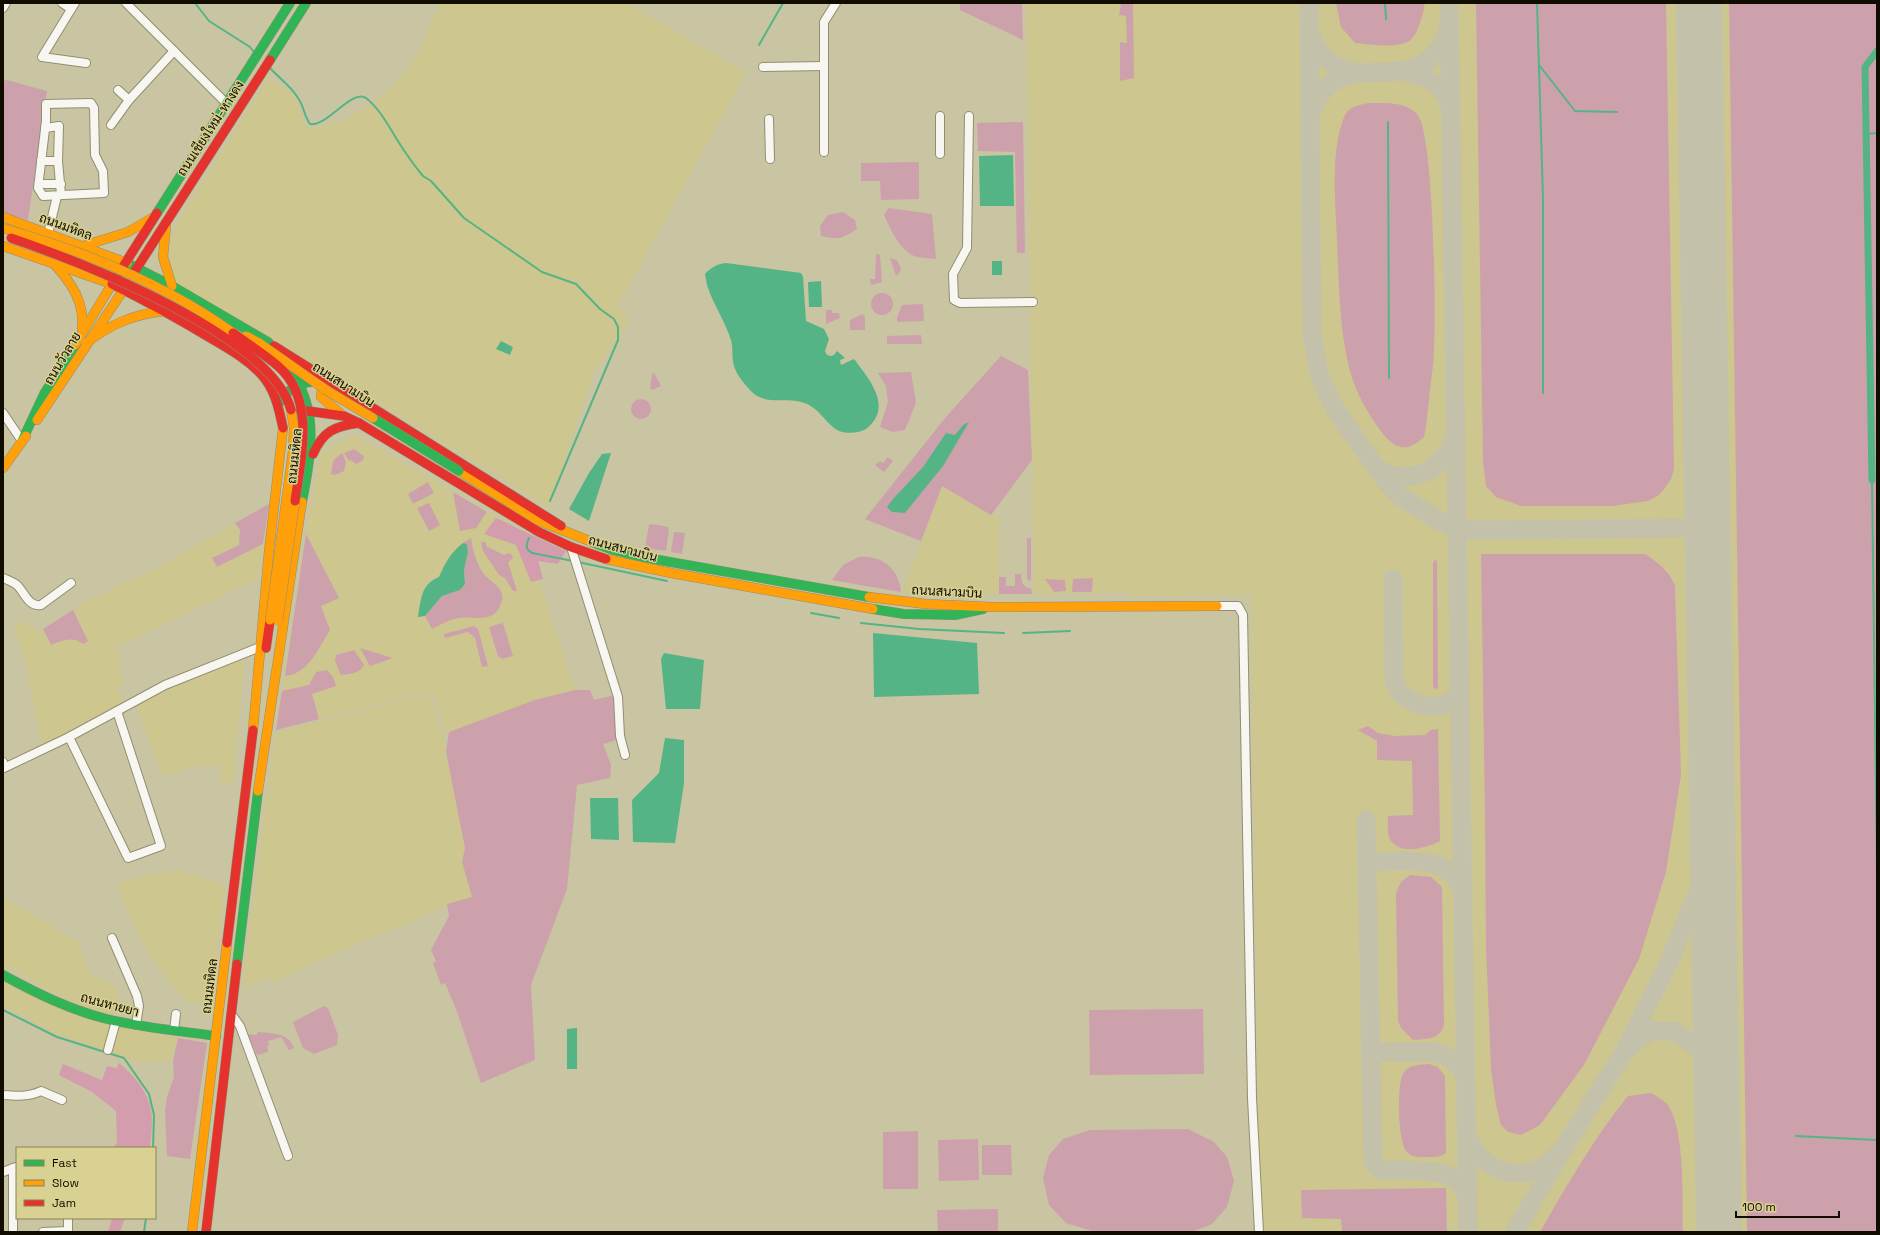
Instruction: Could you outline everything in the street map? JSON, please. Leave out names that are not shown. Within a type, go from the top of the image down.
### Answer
[{"type":"main road","name":"ถนนเชียงใหม่-หางดง","points":[[126,263],[290,3]]},
{"type":"main road","name":"ถนนเชียงใหม่-หางดง","points":[[137,268],[306,3]]},
{"type":"main road","name":"ถนนมหิดล","points":[[3,217],[126,263],[172,286],[268,342],[280,354],[299,383],[309,411],[312,433],[309,466],[304,488],[259,780]]},
{"type":"main road","points":[[83,246],[128,232],[155,217]]},
{"type":"main road","points":[[4,246],[15,243],[20,236],[19,227],[13,221]]},
{"type":"main road","points":[[166,221],[162,254],[163,266],[172,286]]},
{"type":"main road","name":"ถนนมหิดล","points":[[3,228],[87,256],[128,274],[205,313],[279,367],[293,386],[300,404],[302,452],[252,744]]},
{"type":"main road","name":"ถนนมหิดล","points":[[3,236],[80,262],[176,309],[214,331],[270,372],[280,386],[290,405],[294,439],[274,621],[259,780],[206,1232]]},
{"type":"main road","name":"ถนนมหิดล","points":[[4,246],[112,284],[166,311],[242,357],[262,375],[272,389],[279,406],[283,428],[260,647],[252,744],[192,1232]]},
{"type":"main road","points":[[50,261],[65,276],[78,298],[84,322],[82,334]]},
{"type":"main road","name":"ถนนวัวลาย","points":[[22,441],[44,394],[126,263]]},
{"type":"main road","name":"ถนนวัวลาย","points":[[3,468],[52,400],[86,343],[137,268]]},
{"type":"main road","points":[[86,343],[115,322],[145,312],[166,311]]},
{"type":"main road","name":"ถนนสนามบิน","points":[[205,313],[259,343],[326,390],[537,520],[613,550],[642,557],[911,603],[992,607],[1217,606]]},
{"type":"main road","name":"ถนนสนามบิน","points":[[268,342],[547,515],[573,535]]},
{"type":"main road","points":[[279,406],[284,393],[299,383],[317,381],[332,383]]},
{"type":"main road","points":[[332,383],[324,384],[320,390],[321,397],[344,416]]},
{"type":"main road","name":"ถนนสนามบิน","points":[[279,406],[344,416],[539,532],[571,547],[615,562],[641,568],[904,614],[955,615],[992,607]]},
{"type":"main road","points":[[309,466],[315,447],[326,433],[343,425],[359,424]]},
{"type":"main road","points":[[277,483],[283,478],[290,477],[302,482],[304,488]]},
{"type":"main road","name":"ถนนหายยา","points":[[3,974],[24,987],[82,1011],[116,1021],[216,1036]]},
{"type":"street","points":[[3,8],[6,3]]},
{"type":"street","points":[[62,3],[73,6],[42,57],[86,63]]},
{"type":"street","points":[[126,3],[227,104]]},
{"type":"street","points":[[824,152],[824,22],[836,3]]},
{"type":"street","points":[[111,125],[129,100],[174,51]]},
{"type":"street","points":[[763,67],[823,66]]},
{"type":"street","points":[[118,90],[129,100]]},
{"type":"street","points":[[91,103],[93,105],[95,155],[103,171],[104,193],[43,196],[38,188],[40,161],[45,128],[46,104],[91,103]]},
{"type":"street","points":[[940,116],[940,154]]},
{"type":"street","points":[[969,116],[967,248],[953,274],[954,300],[960,302],[1033,302]]},
{"type":"street","points":[[769,119],[770,159]]},
{"type":"street","points":[[45,128],[59,126],[58,161],[61,184],[48,234]]},
{"type":"street","points":[[40,161],[58,161]]},
{"type":"street","points":[[44,184],[61,184]]},
{"type":"street","points":[[3,413],[22,441]]},
{"type":"street","points":[[571,547],[618,697],[620,736],[625,755]]},
{"type":"street","points":[[3,578],[18,586],[36,606],[41,605],[71,583]]},
{"type":"street","points":[[1217,606],[1238,606],[1243,615],[1252,1098],[1259,1232]]},
{"type":"street","points":[[3,765],[69,737],[165,685],[260,647]]},
{"type":"street","points":[[69,737],[128,858],[161,846],[117,712]]},
{"type":"street","points":[[112,938],[137,996],[139,1006],[136,1025]]},
{"type":"street","points":[[174,1030],[176,1014]]},
{"type":"street","points":[[232,1015],[240,1026],[288,1156]]},
{"type":"street","points":[[108,1050],[116,1021]]},
{"type":"street","points":[[3,1095],[33,1095],[41,1091],[62,1100]]},
{"type":"street","points":[[3,1172],[15,1168],[13,1232]]},
{"type":"street","points":[[43,1232],[68,1231],[68,1219]]},
{"type":"shaded area","points":[[440,3],[627,3],[746,73],[619,304],[629,322],[594,371],[549,507],[271,338],[176,285],[171,273],[169,253],[172,234],[178,222],[269,77],[293,95],[308,129],[345,120],[384,95],[414,61]]},
{"type":"shaded area","points":[[960,3],[1022,3],[1023,40],[960,10]]},
{"type":"shaded area","points":[[1026,3],[1877,3],[1877,1232],[1264,1232],[1259,1160],[1251,595],[1130,596],[1130,593],[1034,594]]},
{"type":"shaded area","points":[[1121,3],[1133,3],[1134,78],[1120,81],[1120,42],[1127,43],[1126,16],[1119,15]]},
{"type":"shaded area","points":[[1336,3],[1425,3],[1418,28],[1410,41],[1403,44],[1387,46],[1355,43],[1341,27]]},
{"type":"shaded area","points":[[1476,3],[1666,3],[1674,469],[1671,479],[1665,488],[1659,495],[1648,501],[1612,506],[1521,506],[1496,497],[1486,486],[1483,463]]},
{"type":"shaded area","points":[[1729,3],[1877,3],[1877,1232],[1747,1232]]},
{"type":"shaded area","points":[[7,80],[47,91],[28,220],[3,213],[3,81]]},
{"type":"shaded area","points":[[1368,103],[1401,105],[1417,114],[1423,128],[1427,153],[1433,224],[1435,328],[1433,361],[1424,437],[1412,446],[1406,447],[1400,447],[1390,442],[1375,423],[1362,402],[1350,371],[1346,355],[1342,323],[1335,197],[1336,149],[1340,129],[1347,112],[1359,105]]},
{"type":"shaded area","points":[[1023,122],[1025,253],[1017,253],[1015,152],[978,151],[977,123]]},
{"type":"shaded area","points":[[1013,155],[1014,206],[980,206],[979,156]]},
{"type":"shaded area","points":[[919,162],[919,199],[881,200],[880,181],[861,181],[861,163]]},
{"type":"shaded area","points":[[889,208],[932,214],[936,259],[917,257],[901,245],[893,234],[884,215]]},
{"type":"shaded area","points":[[843,212],[855,220],[857,229],[840,238],[821,236],[820,226],[828,215]]},
{"type":"shaded area","points":[[876,254],[880,255],[882,282],[871,285],[870,279],[875,279]]},
{"type":"shaded area","points":[[890,258],[897,260],[901,268],[900,272],[896,276]]},
{"type":"shaded area","points":[[992,261],[1002,261],[1002,275],[992,275]]},
{"type":"shaded area","points":[[726,263],[801,273],[803,277],[806,321],[824,329],[829,339],[825,351],[827,355],[834,355],[837,351],[845,358],[840,360],[841,365],[854,359],[872,384],[876,393],[878,412],[874,420],[866,429],[853,433],[839,431],[813,407],[801,402],[768,400],[761,398],[755,395],[739,377],[733,361],[731,340],[707,285],[705,274],[714,267]]},
{"type":"shaded area","points":[[821,281],[822,307],[809,307],[808,282]]},
{"type":"shaded area","points":[[882,293],[890,296],[893,304],[890,312],[882,315],[874,312],[871,304],[874,296]]},
{"type":"shaded area","points":[[902,305],[923,305],[924,321],[897,322],[897,317]]},
{"type":"shaded area","points":[[826,310],[832,310],[832,313],[839,313],[840,318],[826,324]]},
{"type":"shaded area","points":[[862,314],[865,317],[865,330],[850,330],[850,320]]},
{"type":"shaded area","points":[[921,335],[922,344],[887,344],[887,336]]},
{"type":"shaded area","points":[[501,341],[513,347],[510,355],[496,349]]},
{"type":"shaded area","points":[[1001,356],[1028,370],[1032,460],[991,515],[942,486],[921,541],[865,519],[945,418]]},
{"type":"shaded area","points":[[911,372],[916,403],[905,430],[893,432],[880,427],[888,402],[886,386],[878,373]]},
{"type":"shaded area","points":[[654,373],[661,386],[652,390],[650,388],[652,374]]},
{"type":"shaded area","points":[[641,399],[648,402],[651,409],[648,416],[641,419],[634,416],[631,409],[634,402]]},
{"type":"shaded area","points":[[969,422],[943,466],[905,513],[892,512],[887,507],[923,467],[946,433],[955,435],[963,425]]},
{"type":"shaded area","points":[[354,434],[522,531],[575,690],[535,700],[449,732],[444,728],[432,691],[276,730],[320,453]]},
{"type":"shaded area","points":[[354,449],[364,456],[363,460],[357,464],[350,460],[349,461],[344,453]]},
{"type":"shaded area","points":[[342,453],[346,462],[344,471],[335,475],[331,474],[333,461]]},
{"type":"shaded area","points":[[611,453],[589,521],[569,509],[589,473],[602,454]]},
{"type":"shaded area","points":[[888,457],[893,461],[884,472],[875,465],[880,461],[883,463]]},
{"type":"shaded area","points":[[428,482],[434,493],[413,504],[408,494]]},
{"type":"shaded area","points":[[942,486],[991,515],[999,515],[999,594],[926,595],[903,591]]},
{"type":"shaded area","points":[[453,492],[487,512],[476,528],[460,531]]},
{"type":"shaded area","points":[[429,503],[440,525],[429,531],[417,508]]},
{"type":"shaded area","points":[[269,504],[259,578],[117,647],[125,684],[117,686],[123,705],[41,746],[26,666],[14,624],[27,622],[40,631],[85,602],[138,576],[139,578]]},
{"type":"shaded area","points":[[269,504],[263,544],[217,567],[212,558],[239,545],[240,530],[235,523]]},
{"type":"shaded area","points":[[496,518],[566,551],[558,564],[538,561],[543,579],[531,582],[516,545],[484,534]]},
{"type":"shaded area","points":[[652,524],[668,527],[669,530],[666,551],[645,548],[649,525]]},
{"type":"shaded area","points":[[674,532],[685,533],[682,554],[671,552]]},
{"type":"shaded area","points":[[306,534],[339,598],[321,606],[330,630],[312,659],[301,670],[285,676]]},
{"type":"shaded area","points":[[471,538],[478,565],[483,573],[501,591],[502,601],[499,608],[492,616],[456,619],[445,622],[432,629],[425,616],[442,596],[460,590],[465,584],[464,570],[468,552],[467,544],[463,543]]},
{"type":"shaded area","points":[[1027,538],[1031,538],[1031,581],[1027,579]]},
{"type":"shaded area","points":[[481,542],[486,542],[486,546],[504,555],[508,553],[511,554],[513,558],[508,562],[517,591],[513,591],[505,578],[499,575],[483,551]]},
{"type":"shaded area","points":[[463,543],[467,544],[468,552],[464,570],[465,584],[460,590],[442,596],[425,616],[418,617],[421,598],[425,588],[433,580],[439,577],[449,558]]},
{"type":"shaded area","points":[[1481,554],[1645,554],[1666,571],[1675,586],[1681,775],[1666,872],[1639,959],[1584,1065],[1540,1125],[1521,1135],[1508,1132],[1501,1125],[1496,1105],[1491,1068],[1486,946]]},
{"type":"shaded area","points":[[859,557],[875,558],[888,565],[897,577],[901,592],[832,580],[843,565]]},
{"type":"shaded area","points":[[1437,560],[1438,688],[1434,689],[1433,564],[1434,561]]},
{"type":"shaded area","points":[[1021,573],[1023,584],[1028,588],[1031,588],[1032,594],[999,594],[999,577],[1006,577],[1006,586],[1015,586],[1015,574]]},
{"type":"shaded area","points":[[1093,578],[1091,592],[1072,592],[1073,579]]},
{"type":"shaded area","points":[[1045,579],[1065,580],[1066,591],[1054,592]]},
{"type":"shaded area","points":[[73,610],[88,641],[83,644],[72,639],[51,645],[43,629]]},
{"type":"shaded area","points":[[503,623],[513,656],[502,659],[498,656],[489,627]]},
{"type":"shaded area","points":[[474,626],[478,629],[488,666],[482,667],[475,638],[468,632],[445,638],[444,634]]},
{"type":"shaded area","points":[[873,633],[977,643],[979,694],[874,697]]},
{"type":"shaded area","points":[[360,648],[393,658],[370,666]]},
{"type":"shaded area","points":[[354,650],[364,665],[357,672],[341,675],[335,661],[336,655]]},
{"type":"shaded area","points":[[664,653],[704,660],[700,709],[666,709],[661,659]]},
{"type":"shaded area","points":[[245,654],[233,783],[219,782],[220,767],[201,765],[162,776],[135,703],[162,689]]},
{"type":"shaded area","points":[[327,670],[333,677],[336,686],[312,694],[319,719],[276,730],[282,691],[309,685],[316,672]]},
{"type":"shaded area","points":[[575,690],[590,690],[594,700],[615,695],[617,740],[603,744],[611,765],[610,778],[577,785],[567,889],[531,985],[535,1060],[481,1083],[456,1009],[445,983],[441,985],[433,963],[436,961],[431,950],[449,916],[447,904],[472,897],[462,862],[465,848],[446,752],[449,732],[535,700]]},
{"type":"shaded area","points":[[430,693],[445,744],[465,848],[462,862],[472,897],[447,904],[433,913],[343,950],[272,983],[269,977],[249,987],[243,980],[275,733]]},
{"type":"shaded area","points":[[1368,726],[1378,733],[1395,736],[1425,735],[1431,730],[1438,729],[1440,841],[1420,848],[1405,849],[1398,847],[1389,837],[1388,816],[1413,815],[1412,761],[1377,760],[1377,741],[1358,730]]},
{"type":"shaded area","points":[[665,738],[684,740],[684,783],[675,843],[633,842],[632,800],[659,773]]},
{"type":"shaded area","points":[[590,798],[618,798],[619,840],[591,839]]},
{"type":"shaded area","points":[[175,870],[225,884],[212,1006],[187,1002],[173,987],[147,952],[123,903],[117,883]]},
{"type":"shaded area","points":[[1410,875],[1431,877],[1442,887],[1444,1025],[1439,1034],[1432,1038],[1413,1040],[1401,1028],[1398,1021],[1396,893],[1401,882]]},
{"type":"shaded area","points":[[3,897],[80,943],[87,970],[119,991],[112,1018],[50,991],[3,964]]},
{"type":"shaded area","points":[[3,979],[106,1023],[178,1038],[173,1061],[138,1062],[55,1034],[3,1005]]},
{"type":"shaded area","points":[[324,1006],[328,1008],[338,1035],[337,1045],[314,1054],[303,1048],[293,1022]]},
{"type":"shaded area","points":[[1203,1009],[1204,1074],[1090,1075],[1089,1010]]},
{"type":"shaded area","points":[[577,1028],[577,1069],[567,1069],[567,1029]]},
{"type":"shaded area","points":[[258,1032],[284,1036],[294,1048],[289,1050],[281,1037],[268,1041],[268,1052],[257,1055],[248,1034],[257,1035]]},
{"type":"shaded area","points":[[178,1038],[207,1043],[190,1159],[167,1156],[165,1111],[167,1097],[174,1077],[173,1061]]},
{"type":"shaded area","points":[[119,1063],[129,1072],[147,1097],[152,1119],[150,1147],[114,1147],[117,1143],[116,1111],[92,1092],[59,1075],[63,1064],[102,1080],[107,1066],[117,1068]]},
{"type":"shaded area","points":[[1429,1064],[1438,1067],[1445,1076],[1446,1153],[1436,1157],[1417,1157],[1412,1156],[1406,1151],[1401,1136],[1399,1099],[1401,1078],[1407,1069],[1415,1065]]},
{"type":"shaded area","points":[[1651,1093],[1666,1103],[1677,1128],[1682,1164],[1683,1232],[1540,1232],[1592,1145],[1628,1096]]},
{"type":"shaded area","points":[[1188,1129],[1214,1142],[1227,1157],[1234,1181],[1227,1207],[1212,1224],[1192,1232],[1092,1231],[1066,1223],[1049,1205],[1043,1178],[1049,1155],[1063,1139],[1090,1130]]},
{"type":"shaded area","points":[[918,1131],[918,1189],[883,1189],[883,1132]]},
{"type":"shaded area","points":[[978,1139],[979,1180],[939,1181],[938,1140]]},
{"type":"shaded area","points":[[982,1145],[1011,1145],[1012,1175],[982,1175]]},
{"type":"shaded area","points":[[1446,1188],[1447,1232],[1342,1232],[1341,1219],[1302,1218],[1301,1190]]},
{"type":"shaded area","points":[[998,1209],[998,1232],[938,1232],[937,1210]]},
{"type":"shaded area","points":[[112,1219],[125,1219],[120,1232],[108,1232]]},
{"type":"waterway","points":[[195,3],[209,21],[250,47],[254,52]]},
{"type":"waterway","points":[[759,45],[783,3]]},
{"type":"waterway","points":[[1385,3],[1386,19]]},
{"type":"waterway","points":[[1537,3],[1543,199],[1543,393]]},
{"type":"waterway","points":[[1872,480],[1865,67],[1877,51]]},
{"type":"waterway","points":[[1539,65],[1575,111],[1617,112]]},
{"type":"waterway","points":[[270,68],[295,94],[300,101],[306,118],[310,124],[316,124],[324,120],[354,98],[360,96],[366,98],[379,112],[405,153],[423,176],[431,181],[464,218],[542,272],[576,284],[600,309],[614,319],[618,327],[618,340],[550,501]]},
{"type":"waterway","points":[[1388,122],[1389,378]]},
{"type":"waterway","points":[[1866,134],[1877,133]]},
{"type":"waterway","points":[[1872,480],[1877,874]]},
{"type":"waterway","points":[[529,538],[527,547],[532,553],[573,561]]},
{"type":"waterway","points":[[578,562],[667,581]]},
{"type":"waterway","points":[[811,613],[839,618]]},
{"type":"waterway","points":[[861,623],[919,629],[1004,633]]},
{"type":"waterway","points":[[1023,633],[1070,631]]},
{"type":"waterway","points":[[3,1010],[57,1037],[124,1058],[149,1094],[154,1115],[153,1147]]},
{"type":"waterway","points":[[1796,1136],[1877,1140]]},
{"type":"waterway","points":[[144,1232],[146,1219]]},
{"type":"taxiway","points":[[1309,3],[1312,333],[1319,374],[1335,409],[1385,480],[1400,496],[1438,520],[1457,528],[1476,530],[1707,528]]},
{"type":"taxiway","points":[[1449,3],[1468,1232]]},
{"type":"taxiway","points":[[1312,112],[1324,89],[1341,78],[1360,73],[1400,71],[1419,66],[1435,54],[1448,30]]},
{"type":"taxiway","points":[[1311,35],[1318,50],[1328,61],[1342,68],[1358,73]]},
{"type":"taxiway","points":[[1405,72],[1420,75],[1433,82],[1443,92],[1449,106]]},
{"type":"taxiway","points":[[1376,467],[1388,473],[1400,476],[1411,476],[1423,473],[1442,459],[1449,449],[1454,437]]},
{"type":"taxiway","points":[[1393,579],[1394,680],[1398,689],[1405,697],[1414,702],[1424,706],[1434,707],[1444,705],[1459,693]]},
{"type":"taxiway","points":[[1366,820],[1373,1162],[1382,1170],[1419,1170],[1445,1174],[1456,1180],[1463,1188],[1467,1200]]},
{"type":"taxiway","points":[[1367,862],[1407,861],[1435,864],[1447,870],[1456,878],[1462,890]]},
{"type":"taxiway","points":[[1515,1232],[1560,1154],[1625,1050],[1671,958],[1690,910],[1713,862]]},
{"type":"taxiway","points":[[1630,1047],[1649,1031],[1674,1031],[1698,1048],[1716,1077]]},
{"type":"taxiway","points":[[1370,1052],[1435,1052],[1446,1056],[1455,1062],[1462,1070],[1466,1080]]},
{"type":"taxiway","points":[[1467,1135],[1474,1149],[1483,1159],[1494,1167],[1506,1172],[1518,1173],[1531,1171],[1544,1166],[1556,1157]]},
{"type":"runway","points":[[1699,3],[1719,1232]]},
{"type":"traffic: fast","points":[[157,213],[290,3]]},
{"type":"traffic: fast","points":[[270,60],[306,3]]},
{"type":"traffic: fast","points":[[127,263],[172,286],[268,342],[285,361],[297,380],[305,398],[309,417],[311,436],[302,502]]},
{"type":"traffic: fast","points":[[22,441],[44,394],[75,345]]},
{"type":"traffic: fast","points":[[279,403],[290,390],[303,383],[318,381],[335,384]]},
{"type":"traffic: fast","points":[[373,418],[459,471]]},
{"type":"traffic: fast","points":[[592,542],[613,550],[642,557],[869,597]]},
{"type":"traffic: fast","points":[[873,609],[904,614],[955,615],[983,609]]},
{"type":"traffic: fast","points":[[237,964],[258,791]]},
{"type":"traffic: fast","points":[[3,975],[54,1000],[93,1015],[134,1025],[216,1036]]},
{"type":"traffic: slow","points":[[3,217],[127,263]]},
{"type":"traffic: slow","points":[[83,246],[128,232],[154,217]]},
{"type":"traffic: slow","points":[[166,226],[163,257],[172,286]]},
{"type":"traffic: slow","points":[[3,228],[66,248],[125,272],[163,290],[199,310],[233,333]]},
{"type":"traffic: slow","points":[[3,246],[112,284],[75,345]]},
{"type":"traffic: slow","points":[[54,264],[72,286],[76,294],[81,311],[82,330]]},
{"type":"traffic: slow","points":[[37,420],[124,289]]},
{"type":"traffic: slow","points":[[86,343],[105,330],[123,321],[133,317],[165,311]]},
{"type":"traffic: slow","points":[[246,336],[259,343],[326,390],[373,418]]},
{"type":"traffic: slow","points":[[328,382],[322,388],[321,397],[340,413]]},
{"type":"traffic: slow","points":[[270,620],[293,451],[294,428],[291,410]]},
{"type":"traffic: slow","points":[[253,730],[269,551],[283,428]]},
{"type":"traffic: slow","points":[[3,468],[26,436]]},
{"type":"traffic: slow","points":[[459,471],[537,520],[592,542]]},
{"type":"traffic: slow","points":[[278,621],[295,501]]},
{"type":"traffic: slow","points":[[258,791],[302,502]]},
{"type":"traffic: slow","points":[[606,559],[671,573],[873,609]]},
{"type":"traffic: slow","points":[[869,597],[926,604],[991,607],[1217,606]]},
{"type":"traffic: slow","points":[[192,1232],[227,943]]},
{"type":"traffic: jam","points":[[133,274],[270,60]]},
{"type":"traffic: jam","points":[[157,213],[112,284],[187,324],[250,364],[261,374],[270,386],[278,407],[283,428]]},
{"type":"traffic: jam","points":[[11,238],[81,264],[124,283],[169,305],[212,329],[249,355],[276,382],[291,410]]},
{"type":"traffic: jam","points":[[233,333],[278,366],[290,380],[298,395],[302,412],[303,430],[295,501]]},
{"type":"traffic: jam","points":[[274,346],[561,526]]},
{"type":"traffic: jam","points":[[300,410],[344,416],[359,423],[539,532],[571,547],[606,559]]},
{"type":"traffic: jam","points":[[313,454],[321,440],[331,431],[343,426],[359,423]]},
{"type":"traffic: jam","points":[[266,648],[270,620]]},
{"type":"traffic: jam","points":[[227,943],[253,730]]},
{"type":"traffic: jam","points":[[206,1232],[237,964]]}]
